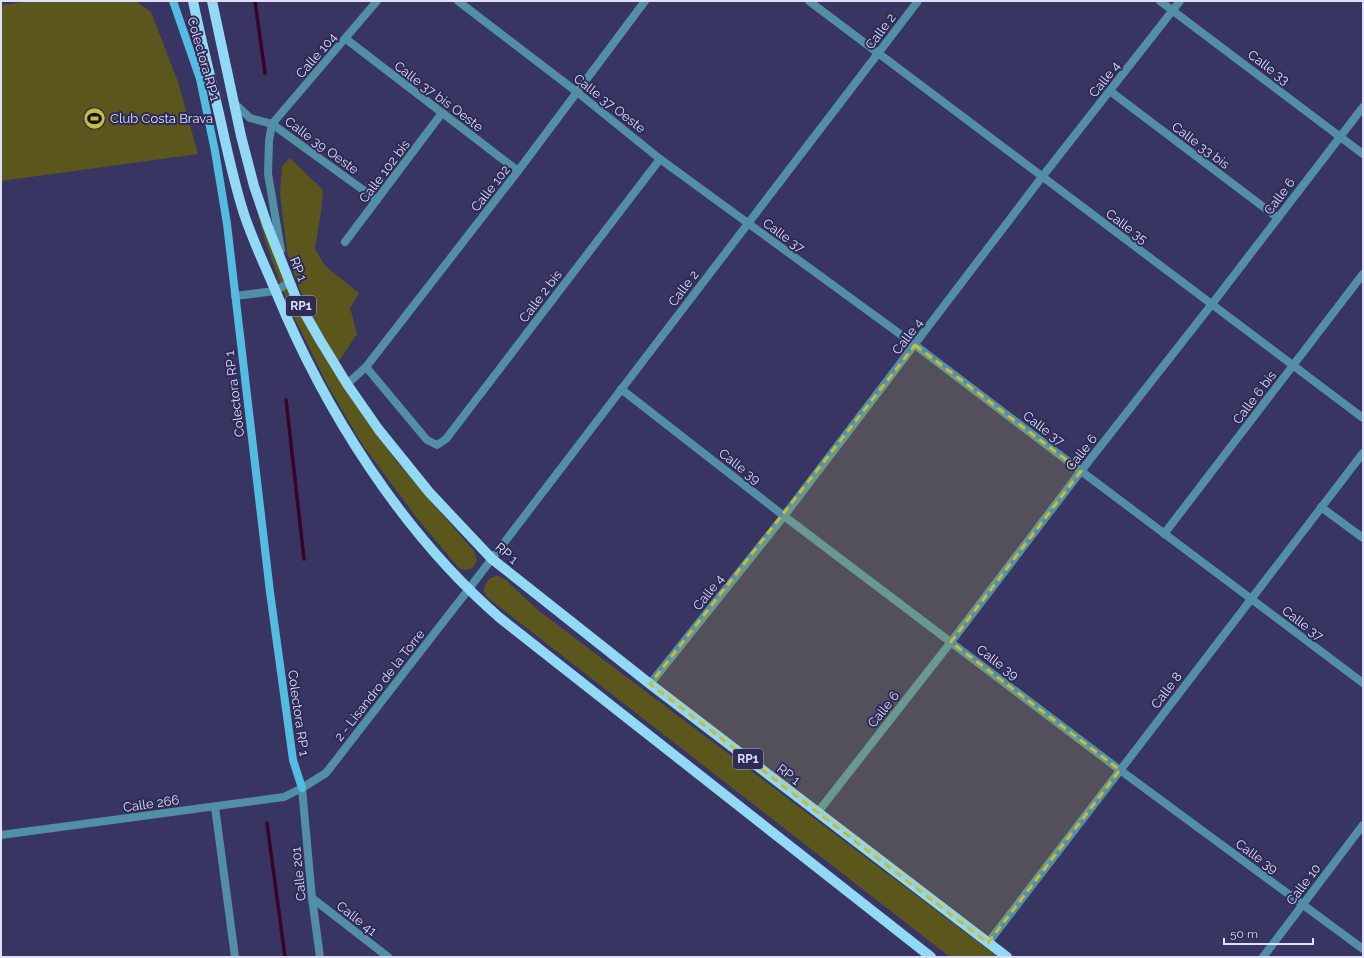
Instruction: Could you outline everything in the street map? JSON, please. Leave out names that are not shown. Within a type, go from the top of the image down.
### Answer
[{"type":"main road","name":"Colectora RP 1","points":[[173,1],[200,79],[227,224],[269,584],[293,760],[302,788]]},
{"type":"main road","name":"RP1","points":[[193,1],[238,192],[254,242],[308,363],[356,447],[419,534],[468,590],[500,618],[931,957]]},
{"type":"main road","name":"RP 1","points":[[212,1],[234,104],[254,186],[296,298],[346,384],[379,430],[430,492],[492,559],[650,684],[1007,957]]},
{"type":"street","name":"Calle 104","points":[[272,124],[377,1]]},
{"type":"street","name":"Calle 37 Oeste","points":[[458,1],[660,159],[748,223]]},
{"type":"street","name":"Calle 102","points":[[346,384],[366,367],[518,171],[645,1]]},
{"type":"street","name":"Calle 35","points":[[809,1],[1042,178],[1363,418]]},
{"type":"street","name":"Calle 2","points":[[468,590],[918,1]]},
{"type":"street","name":"Calle 33","points":[[1160,1],[1363,154]]},
{"type":"street","name":"Calle 4","points":[[650,684],[784,516],[1042,178],[1180,1]]},
{"type":"street","name":"Calle 37 bis Oeste","points":[[346,39],[518,171]]},
{"type":"street","name":"Calle 33 bis","points":[[1110,91],[1278,218]]},
{"type":"street","points":[[234,104],[250,118],[272,124],[269,141],[268,174],[283,266]]},
{"type":"street","name":"Calle 6","points":[[818,812],[951,642],[1363,107]]},
{"type":"street","name":"Calle 102 bis","points":[[345,242],[442,113]]},
{"type":"street","name":"Calle 39 Oeste","points":[[272,124],[377,200]]},
{"type":"street","name":"Calle 2 bis","points":[[366,367],[427,440],[437,445],[446,439],[660,159]]},
{"type":"street","name":"Calle 37","points":[[748,223],[915,345],[1081,472],[1363,683]]},
{"type":"street","name":"Calle 6 bis","points":[[1164,534],[1363,274]]},
{"type":"street","points":[[235,296],[275,291],[290,282]]},
{"type":"street","name":"Calle 39","points":[[621,389],[784,516],[1120,770],[1363,949]]},
{"type":"street","name":"Calle 8","points":[[988,943],[1363,453]]},
{"type":"street","points":[[1321,507],[1363,538]]},
{"type":"street","name":"2 - Lisandro de la Torre","points":[[302,788],[326,773],[468,590]]},
{"type":"street","name":"Calle 266","points":[[1,836],[284,797],[302,788]]},
{"type":"street","name":"Calle 201","points":[[302,788],[312,898],[320,957]]},
{"type":"street","points":[[215,807],[235,957]]},
{"type":"street","name":"Calle 10","points":[[1263,957],[1363,825]]},
{"type":"street","name":"Calle 41","points":[[312,898],[388,957]]},
{"type":"highlighted area","points":[[915,345],[1081,471],[951,642],[1120,770],[988,943],[650,684]]},
{"type":"shaded area","name":"Club Costa Brava","points":[[32,1],[135,1],[151,12],[178,82],[198,154],[1,181],[1,5]]},
{"type":"shaded area","points":[[290,158],[323,190],[315,249],[325,266],[359,293],[350,308],[357,334],[337,364],[301,293],[287,252],[280,194],[282,166]]},
{"type":"shaded area","points":[[252,192],[286,278],[364,417],[397,462],[474,551],[477,559],[472,568],[464,570],[458,567],[416,517],[362,444],[328,386],[294,317],[280,283],[265,240]]},
{"type":"shaded area","points":[[498,576],[506,580],[539,611],[998,957],[950,957],[488,598],[484,591],[485,585],[488,580]]},
{"type":"waterway","points":[[255,1],[265,73]]},
{"type":"waterway","points":[[286,400],[304,559]]},
{"type":"waterway","points":[[267,823],[285,957]]},
{"type":"place","name":"Club Costa Brava","points":[[95,118]]}]
